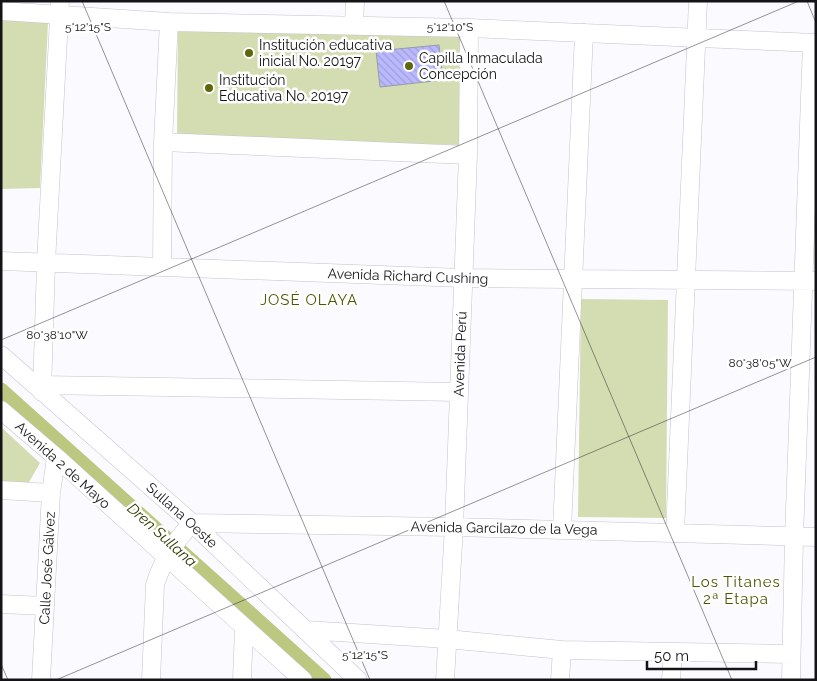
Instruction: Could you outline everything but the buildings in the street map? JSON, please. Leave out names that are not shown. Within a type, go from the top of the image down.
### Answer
[{"type":"street","points":[[354,25],[355,1]]},
{"type":"street","points":[[676,533],[698,1]]},
{"type":"street","points":[[60,8],[46,262],[42,388],[459,392]]},
{"type":"street","points":[[1,11],[60,8],[169,22],[469,28],[814,43],[810,281],[794,537],[791,680]]},
{"type":"street","points":[[162,266],[163,142],[169,22]]},
{"type":"street","name":"Avenida Perú","points":[[445,680],[454,527],[468,156],[469,28]]},
{"type":"street","points":[[562,530],[584,34]]},
{"type":"street","points":[[163,142],[468,156]]},
{"type":"street","name":"Avenida Richard Cushing","points":[[1,261],[462,278],[810,281]]},
{"type":"street","name":"Sullana Oeste","points":[[1,355],[42,388],[188,527],[306,630],[358,680]]},
{"type":"street","name":"Avenida 2 de Mayo","points":[[1,410],[167,554],[303,680]]},
{"type":"street","name":"Calle José Gálvez","points":[[40,680],[51,493],[56,457]]},
{"type":"street","points":[[1,490],[51,493]]},
{"type":"street","points":[[151,680],[155,585],[167,554],[188,527]]},
{"type":"street","name":"Avenida Garcilazo de la Vega","points":[[188,527],[454,527],[816,537]]},
{"type":"street","points":[[1,604],[44,606]]},
{"type":"street","points":[[242,680],[244,627]]},
{"type":"street","points":[[306,630],[447,639],[562,650],[791,654]]},
{"type":"street","points":[[560,680],[562,650]]},
{"type":"street","points":[[671,680],[672,652]]},
{"type":"green space","points":[[1,17],[48,22],[40,188],[1,189]]},
{"type":"green space","points":[[178,26],[464,36],[460,145],[177,136]]},
{"type":"green space","points":[[581,299],[668,300],[666,518],[578,517]]},
{"type":"green space","points":[[1,427],[40,463],[25,489],[1,487]]},
{"type":"waterway","name":"Dren Sullana","points":[[1,390],[324,680]]},
{"type":"place","name":"Institución educativa inicial No. 20197","points":[[249,53]]},
{"type":"place","name":"Capilla Inmaculada Concepción","points":[[409,66]]},
{"type":"place","name":"Institución Educativa No. 20197","points":[[209,88]]},
{"type":"district","name":"JOSÉ OLAYA","points":[[309,300]]},
{"type":"district","name":"Los Titanes 2ª Etapa","points":[[736,590]]}]
